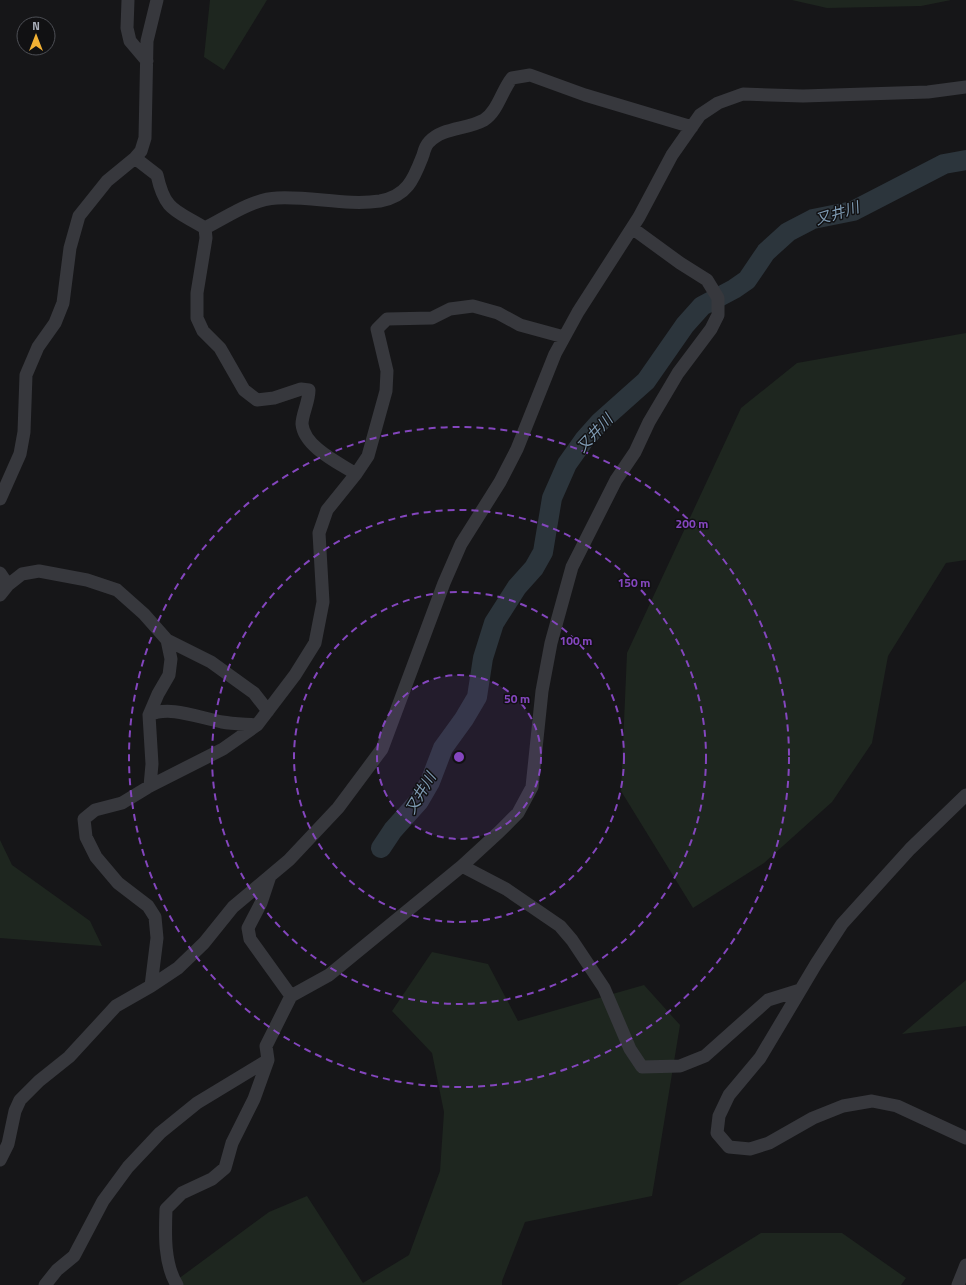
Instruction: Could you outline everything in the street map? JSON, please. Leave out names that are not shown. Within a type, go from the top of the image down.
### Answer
[{"type":"street","points":[[128,0],[127,28],[130,41],[147,61]]},
{"type":"street","points":[[0,500],[20,454],[24,432],[26,375],[38,346],[55,323],[63,303],[70,248],[79,216],[107,181],[135,158],[141,151],[145,138],[147,41],[157,0]]},
{"type":"street","points":[[205,228],[253,204],[276,198],[349,202],[381,201],[401,193],[413,181],[427,143],[439,133],[468,128],[485,119],[494,111],[505,87],[512,78],[530,75],[584,95],[692,127]]},
{"type":"street","points":[[0,1160],[8,1144],[15,1111],[20,1100],[39,1081],[69,1057],[116,1006],[151,986],[178,968],[204,943],[232,907],[289,860],[338,808],[382,749],[444,582],[461,544],[500,482],[514,455],[555,354],[578,312],[632,228],[672,155],[700,115],[718,103],[744,94],[803,96],[928,92],[966,87]]},
{"type":"street","points":[[135,158],[157,175],[161,194],[170,208],[205,228]]},
{"type":"street","points":[[205,228],[206,238],[197,293],[197,318],[203,331],[220,348],[244,390],[256,400],[274,398],[301,389],[309,390],[309,400],[302,424],[308,441],[356,474]]},
{"type":"street","points":[[177,1285],[172,1275],[165,1233],[166,1209],[182,1193],[212,1180],[225,1168],[232,1143],[254,1099],[268,1060],[266,1046],[291,996],[329,975],[462,866],[499,832],[518,812],[532,787],[542,691],[550,650],[572,567],[616,480],[635,452],[649,422],[678,373],[711,329],[718,315],[718,298],[707,280],[680,263],[632,228]]},
{"type":"street","points":[[151,986],[157,938],[155,917],[148,906],[118,883],[96,857],[86,837],[84,820],[95,810],[122,803],[150,786],[223,749],[256,725],[295,675],[315,643],[323,602],[319,533],[327,510],[356,474],[368,456],[386,391],[387,371],[377,329],[387,319],[432,318],[450,309],[473,306],[498,313],[520,325],[564,337]]},
{"type":"street","points":[[0,573],[4,590],[22,574],[39,571],[87,580],[117,590],[144,614],[167,640],[211,662],[254,693],[268,711]]},
{"type":"street","points":[[150,786],[152,764],[149,715],[158,694],[169,675],[171,659],[167,640]]},
{"type":"street","points":[[149,715],[158,711],[174,712],[224,722],[256,725]]},
{"type":"street","points":[[966,795],[910,849],[847,919],[816,964],[760,1058],[729,1095],[719,1116],[717,1133],[729,1147],[750,1149],[769,1143],[813,1118],[843,1106],[872,1101],[897,1106],[966,1138]]},
{"type":"street","points":[[462,866],[506,889],[560,926],[572,940],[604,988],[630,1049],[642,1067],[680,1066],[704,1056],[768,1000],[800,990]]},
{"type":"street","points":[[270,876],[261,903],[248,928],[250,939],[291,996]]},
{"type":"street","points":[[45,1285],[57,1270],[74,1256],[103,1201],[128,1167],[160,1133],[197,1103],[268,1060]]},
{"type":"street","points":[[958,1285],[966,1265]]},
{"type":"shaded area","points":[[210,0],[267,0],[224,70],[204,57]]},
{"type":"shaded area","points":[[792,0],[951,0],[921,6],[827,8]]},
{"type":"shaded area","points":[[966,333],[966,560],[946,563],[888,656],[872,743],[832,802],[764,863],[693,908],[621,791],[627,653],[741,408],[797,363]]},
{"type":"shaded area","points":[[0,840],[12,865],[90,921],[102,946],[0,938]]},
{"type":"shaded area","points":[[432,952],[488,964],[518,1021],[644,985],[680,1025],[652,1196],[525,1222],[502,1281],[502,1285],[170,1285],[269,1212],[307,1196],[363,1283],[409,1255],[440,1171],[444,1112],[432,1053],[392,1011]]},
{"type":"shaded area","points":[[966,980],[966,1026],[902,1034]]},
{"type":"shaded area","points":[[761,1233],[842,1233],[906,1278],[901,1285],[677,1285]]},
{"type":"waterway","name":"又井川","points":[[381,848],[393,830],[419,801],[430,782],[443,748],[464,719],[477,697],[483,658],[494,623],[517,587],[534,568],[543,552],[552,498],[567,464],[584,440],[600,422],[646,381],[685,325],[702,306],[734,289],[747,280],[766,252],[788,232],[813,219],[853,211],[944,164],[966,160]]}]
